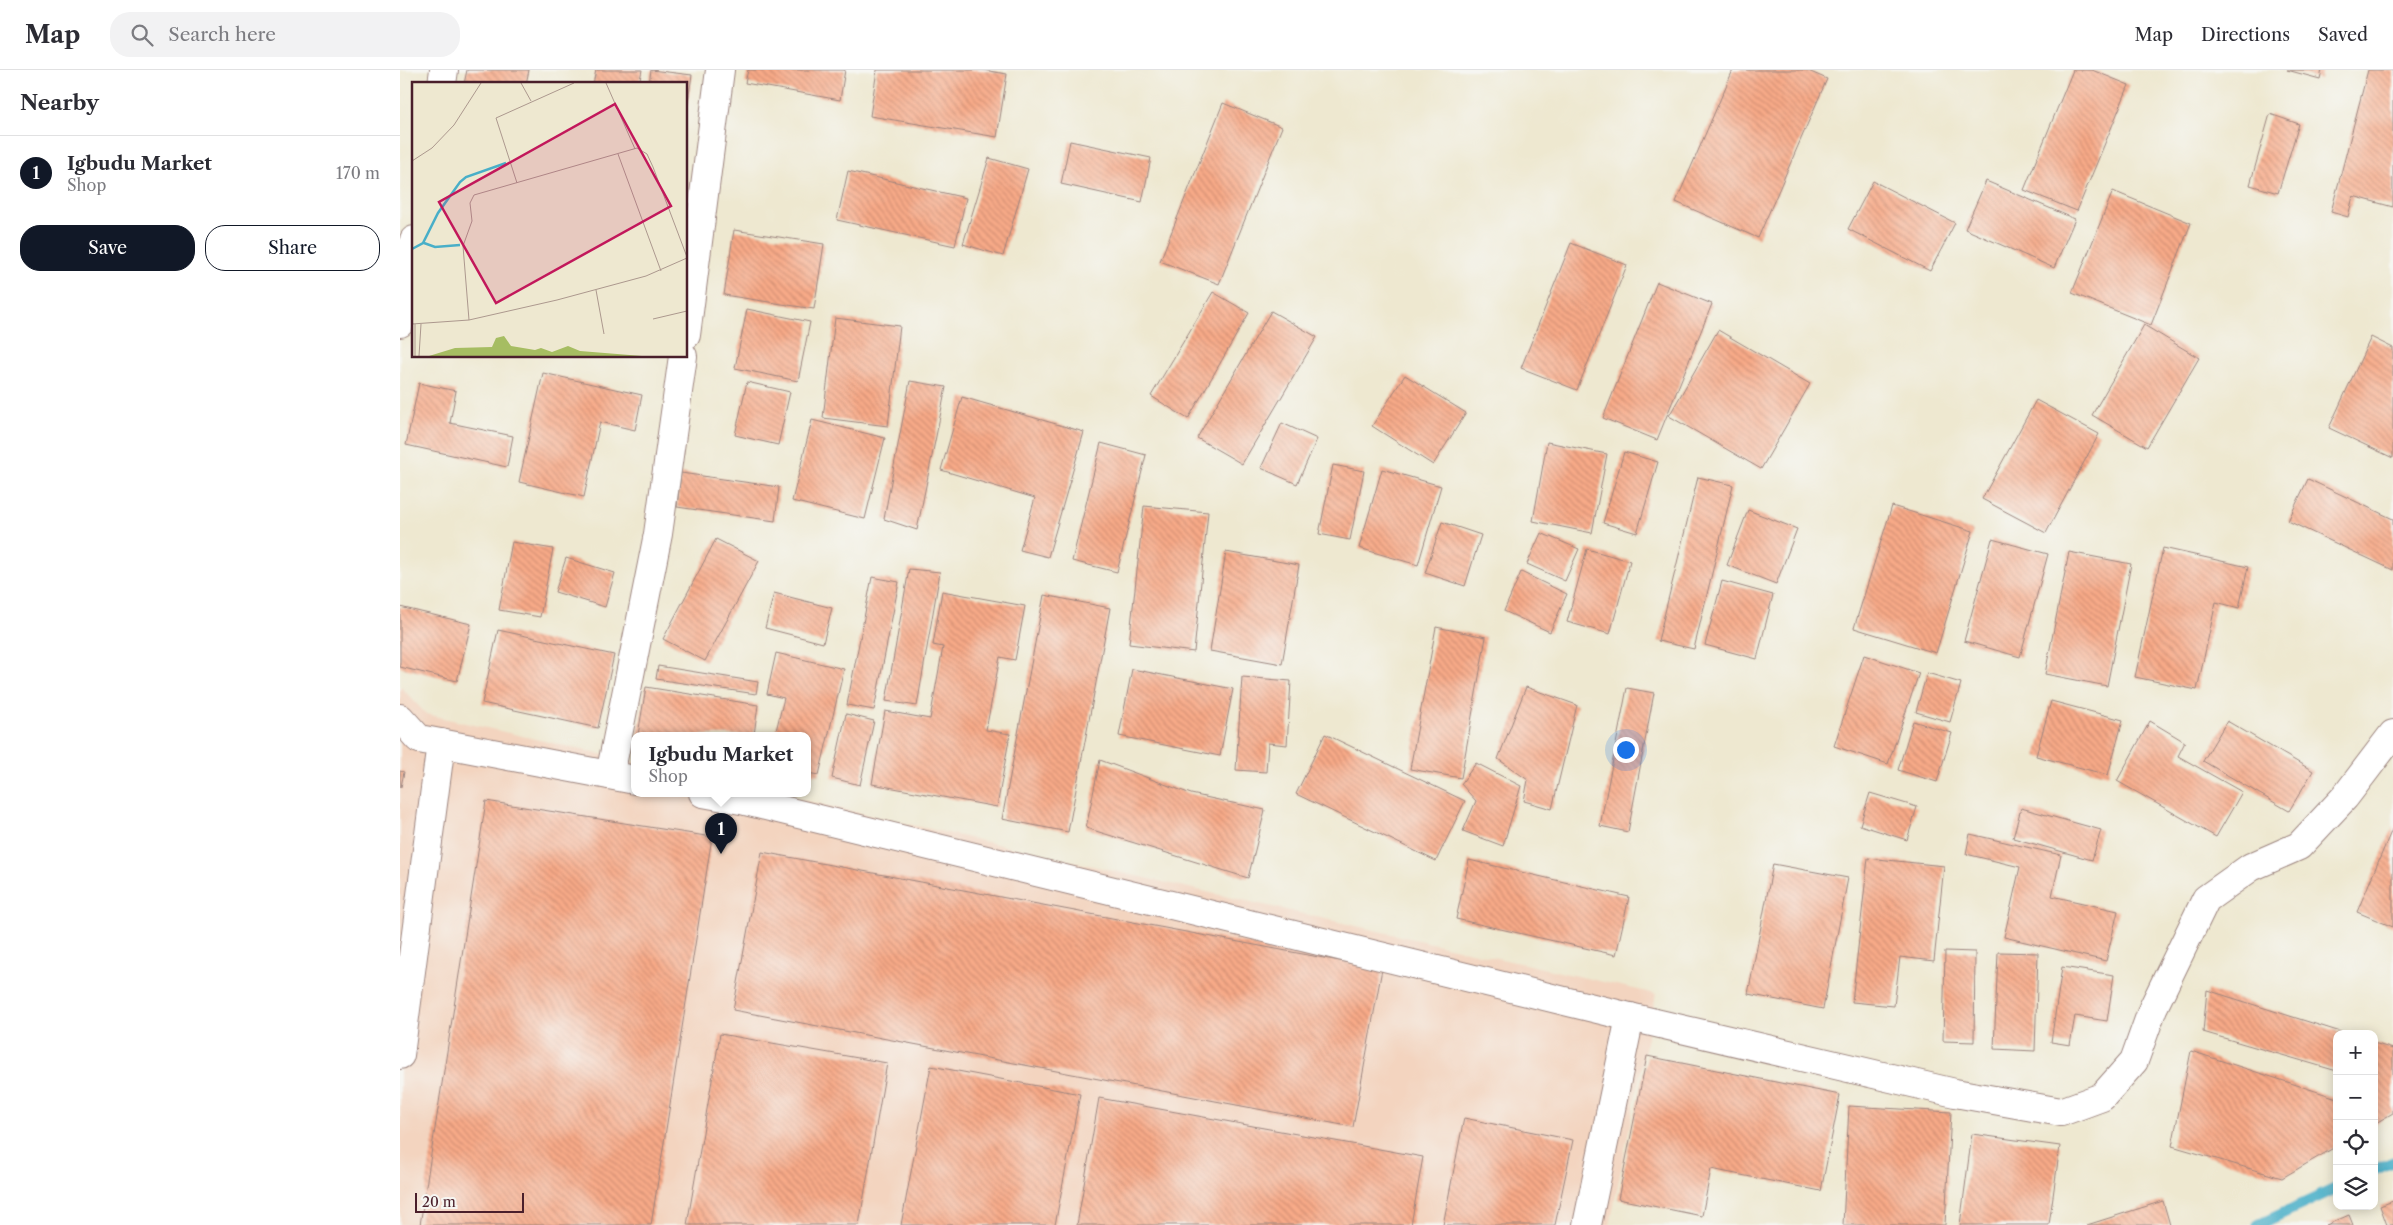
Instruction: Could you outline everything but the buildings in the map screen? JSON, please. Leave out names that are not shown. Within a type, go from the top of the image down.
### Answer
[{"type":"street","points":[[688,319],[720,70]]},
{"type":"street","points":[[400,323],[412,252]]},
{"type":"street","points":[[400,718],[418,738],[623,778],[683,358]]},
{"type":"street","points":[[720,797],[980,858],[1630,1017],[1955,1093],[2061,1112],[2102,1097],[2134,1061],[2153,1008],[2206,899],[2251,867],[2299,846],[2345,797],[2393,734]]},
{"type":"street","points":[[400,1055],[441,743]]},
{"type":"street","points":[[1587,1225],[1630,1017]]},
{"type":"shaded area","points":[[400,686],[426,714],[631,761],[631,797],[789,797],[1656,994],[1610,1225],[400,1225]]},
{"type":"waterway","points":[[2378,1168],[2393,1162]]},
{"type":"waterway","points":[[2258,1225],[2333,1190]]},
{"type":"place","name":"Igbudu Market","points":[[721,854]]}]
